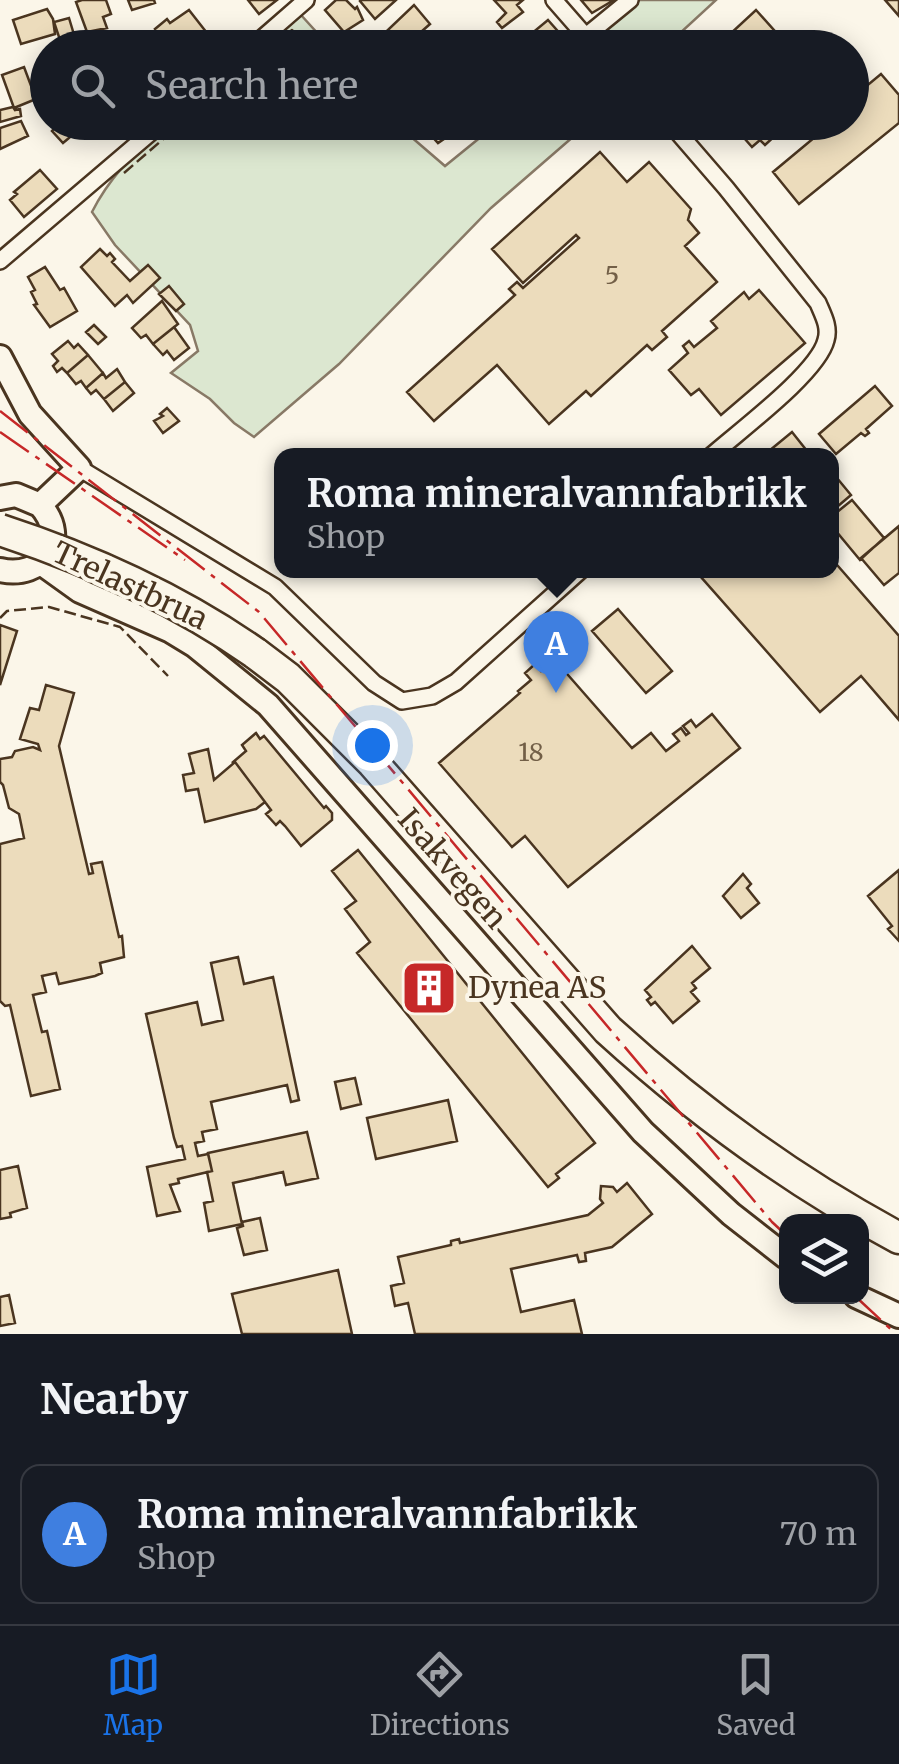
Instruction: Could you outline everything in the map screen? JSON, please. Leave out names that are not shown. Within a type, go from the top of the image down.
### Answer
[{"type":"highway","name":"Trelastbrua","points":[[0,530],[130,578],[173,600],[288,678],[373,762],[618,1040],[747,1146],[813,1190],[899,1238]]},
{"type":"street","points":[[271,30],[306,0]]},
{"type":"street","points":[[554,0],[580,30]]},
{"type":"street","points":[[602,30],[630,0]]},
{"type":"street","points":[[0,261],[141,140]]},
{"type":"street","points":[[685,140],[818,303],[828,338],[816,362],[720,448]]},
{"type":"street","points":[[0,356],[30,414],[79,468],[275,587],[374,683],[402,702],[432,696],[456,682],[572,578]]},
{"type":"street","points":[[40,505],[79,468]]},
{"type":"street","points":[[0,498],[16,495],[40,505],[54,530],[53,543],[40,564],[14,573],[0,570]]},
{"type":"street","name":"Isakvegen","points":[[40,564],[80,591],[144,617],[194,645],[268,705],[643,1132],[702,1188],[779,1251]]},
{"type":"street","points":[[869,1302],[899,1316]]},
{"type":"green space","points":[[634,0],[716,0],[683,30],[602,30]]},
{"type":"green space","points":[[301,15],[315,30],[268,30],[284,18]]},
{"type":"green space","points":[[415,140],[445,166],[477,140],[569,140],[491,208],[339,364],[254,437],[210,399],[171,373],[198,351],[190,325],[115,245],[92,212],[107,187],[146,142]]},
{"type":"building","points":[[106,0],[111,14],[103,17],[107,28],[86,30],[76,2]]},
{"type":"building","points":[[128,0],[154,0],[155,3],[132,10]]},
{"type":"building","points":[[248,0],[277,0],[259,14]]},
{"type":"building","points":[[336,0],[346,0],[357,7],[363,20],[342,30],[325,10]]},
{"type":"building","points":[[361,0],[396,0],[375,19],[360,1]]},
{"type":"building","points":[[494,0],[523,0],[517,5],[523,12],[502,28],[497,22],[506,13]]},
{"type":"building","points":[[581,0],[614,0],[592,13]]},
{"type":"building","points":[[885,0],[899,0],[899,16]]},
{"type":"building","points":[[414,5],[430,24],[423,30],[388,30]]},
{"type":"building","points":[[47,9],[54,30],[30,30],[30,41],[21,44],[13,20]]},
{"type":"building","points":[[189,10],[205,30],[155,29],[167,19],[170,23]]},
{"type":"building","points":[[756,10],[774,30],[734,30]]},
{"type":"building","points":[[69,18],[73,30],[57,30],[54,22]]},
{"type":"building","points":[[548,20],[557,30],[536,30]]},
{"type":"building","points":[[24,67],[30,83],[30,101],[14,108],[2,75]]},
{"type":"building","points":[[881,74],[899,95],[899,123],[799,204],[773,172],[811,140],[869,140],[869,84]]},
{"type":"building","points":[[20,109],[21,116],[0,122],[0,110]]},
{"type":"building","points":[[21,121],[28,136],[0,149],[0,128]]},
{"type":"building","points":[[600,152],[627,182],[649,162],[691,209],[688,220],[699,233],[685,246],[717,282],[662,331],[667,337],[652,350],[647,345],[591,396],[586,391],[549,424],[497,365],[434,421],[407,392],[515,295],[509,289],[517,282],[523,288],[579,238],[576,235],[523,283],[492,249]]},
{"type":"building","points":[[40,170],[57,189],[24,217],[10,200]]},
{"type":"building","points":[[100,249],[107,256],[110,253],[115,259],[112,262],[130,281],[148,265],[160,278],[133,303],[127,295],[115,306],[81,267]]},
{"type":"building","points":[[45,267],[60,290],[64,288],[77,311],[50,327],[34,305],[37,304],[31,292],[35,290],[28,277]]},
{"type":"building","points":[[169,286],[184,304],[176,311],[159,294]]},
{"type":"building","points":[[759,290],[805,343],[721,415],[699,389],[691,395],[669,370],[688,353],[683,346],[689,341],[694,347],[717,328],[711,321],[744,292],[749,299]]},
{"type":"building","points":[[162,301],[178,324],[153,344],[132,328]]},
{"type":"building","points":[[94,325],[106,337],[98,344],[86,332]]},
{"type":"building","points":[[174,327],[189,348],[174,360],[153,344]]},
{"type":"building","points":[[68,341],[74,348],[78,344],[88,355],[67,373],[62,368],[57,372],[53,366],[58,361],[52,354]]},
{"type":"building","points":[[88,355],[103,373],[86,388],[81,381],[76,384],[67,373]]},
{"type":"building","points":[[117,369],[125,382],[104,399],[96,390],[91,394],[86,388],[103,373],[106,378]]},
{"type":"building","points":[[125,382],[134,393],[113,411],[104,399]]},
{"type":"building","points":[[875,386],[892,406],[866,429],[869,433],[861,433],[839,451],[819,434]]},
{"type":"building","points":[[167,408],[179,421],[163,433],[154,421]]},
{"type":"building","points":[[792,432],[805,448],[773,448]]},
{"type":"building","points":[[839,480],[851,495],[839,505]]},
{"type":"building","points":[[852,500],[884,538],[860,560],[839,535],[839,511]]},
{"type":"building","points":[[899,526],[899,573],[884,585],[861,558]]},
{"type":"building","points":[[839,567],[899,636],[899,720],[861,676],[820,712],[702,578],[839,578]]},
{"type":"building","points":[[618,609],[672,671],[646,693],[592,631]]},
{"type":"building","points":[[0,625],[17,631],[0,685]]},
{"type":"building","points":[[554,659],[632,748],[651,733],[666,751],[679,741],[673,734],[681,728],[686,735],[689,733],[683,726],[691,720],[696,727],[712,714],[740,748],[568,887],[525,836],[512,847],[439,763],[520,693],[531,680],[525,673],[535,664],[541,671]]},
{"type":"building","points":[[46,685],[74,693],[59,746],[89,874],[93,873],[91,864],[102,862],[124,957],[100,963],[102,973],[95,976],[59,984],[56,973],[42,976],[46,992],[33,995],[42,1032],[47,1031],[60,1089],[31,1096],[10,1005],[0,1001],[0,844],[24,838],[19,814],[9,808],[0,782],[0,759],[12,757],[15,751],[33,747],[40,750],[38,744],[20,739],[30,708],[39,710]]},
{"type":"building","points":[[256,733],[260,739],[264,736],[332,813],[332,820],[301,846],[280,821],[276,825],[266,814],[271,810],[232,763],[246,751],[242,745]]},
{"type":"building","points":[[208,749],[214,780],[235,762],[265,802],[256,809],[205,822],[198,789],[186,791],[183,775],[194,773],[189,754]]},
{"type":"building","name":"Dynea AS","points":[[358,850],[595,1143],[556,1174],[559,1178],[548,1187],[357,953],[370,942],[345,909],[356,901],[332,871]]},
{"type":"building","points":[[899,870],[899,941],[868,896]]},
{"type":"building","points":[[743,874],[751,884],[747,888],[759,903],[741,918],[723,896]]},
{"type":"building","points":[[692,946],[710,968],[692,983],[696,988],[691,992],[699,1001],[673,1023],[655,1002],[651,1005],[645,990]]},
{"type":"building","points":[[238,957],[244,984],[273,977],[299,1100],[291,1102],[287,1085],[211,1102],[217,1129],[202,1132],[204,1141],[195,1143],[198,1156],[208,1154],[212,1171],[178,1179],[179,1183],[170,1185],[180,1211],[157,1216],[147,1167],[185,1159],[182,1146],[177,1147],[174,1138],[146,1014],[197,1002],[202,1025],[223,1020],[211,963]]},
{"type":"building","points":[[355,1078],[361,1104],[341,1109],[335,1082]]},
{"type":"building","points":[[448,1100],[457,1141],[376,1159],[367,1118]]},
{"type":"building","points":[[307,1132],[318,1178],[286,1185],[283,1172],[233,1183],[242,1224],[209,1231],[204,1203],[213,1201],[208,1153]]},
{"type":"building","points":[[18,1166],[27,1208],[0,1219],[0,1170]]},
{"type":"building","points":[[627,1183],[652,1214],[612,1247],[585,1253],[586,1261],[579,1262],[577,1255],[511,1269],[521,1312],[574,1300],[582,1334],[415,1334],[408,1303],[395,1306],[391,1286],[404,1283],[398,1257],[451,1245],[451,1241],[459,1239],[460,1243],[588,1215],[603,1203],[601,1186],[613,1187],[617,1192]]},
{"type":"building","points":[[260,1218],[267,1250],[244,1255],[237,1228],[243,1226],[242,1222]]},
{"type":"building","points":[[338,1270],[352,1334],[242,1334],[232,1294]]},
{"type":"building","points":[[9,1295],[15,1323],[0,1326],[0,1297]]},
{"type":"fence","points":[[124,173],[162,140]]},
{"type":"fence","points":[[0,618],[7,611],[49,607],[120,627],[168,676]]},
{"type":"power","points":[[0,411],[259,612],[779,1228]]},
{"type":"power","points":[[0,432],[185,560]]},
{"type":"power","points":[[864,1304],[896,1334]]},
{"type":"place","name":"Roma mineralvannfabrikk","points":[[556,693]]},
{"type":"place","name":"Dynea AS","points":[[429,988]]}]
